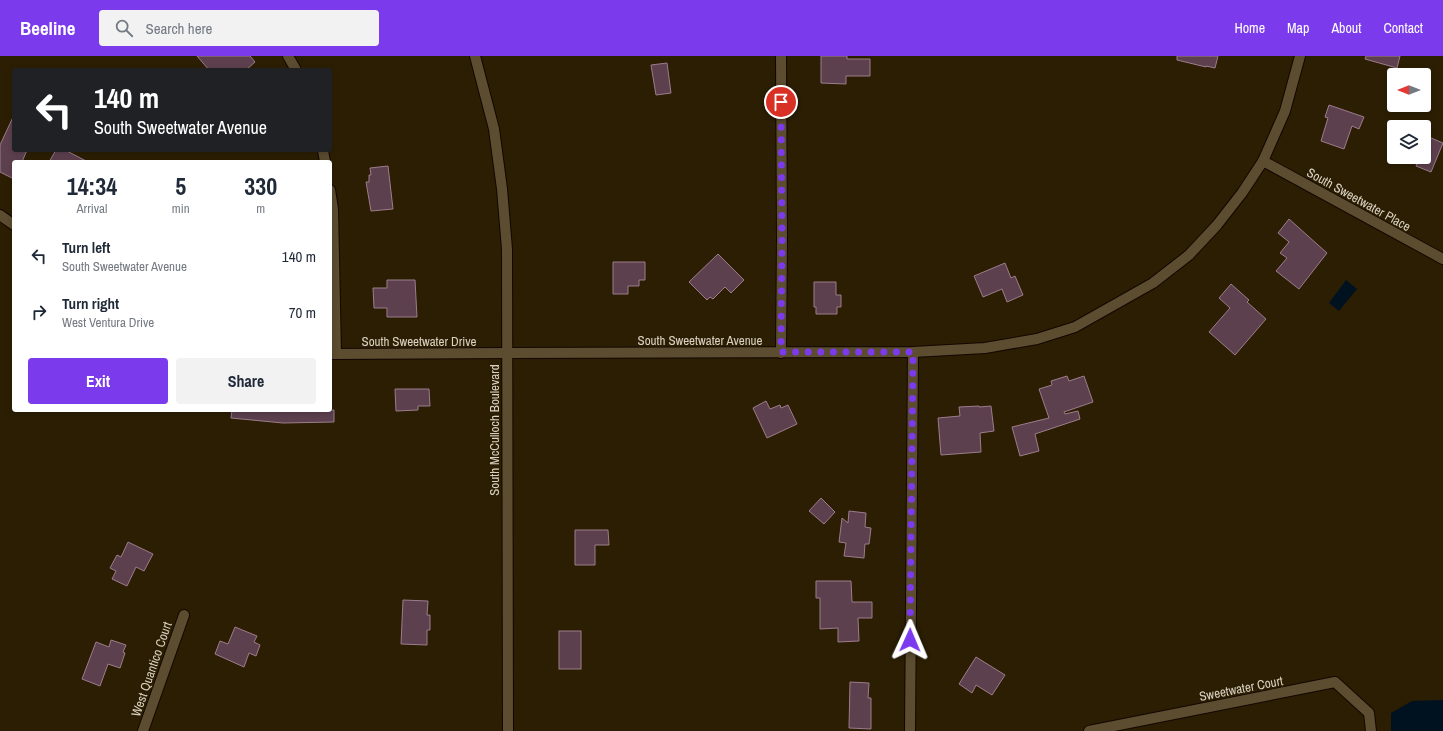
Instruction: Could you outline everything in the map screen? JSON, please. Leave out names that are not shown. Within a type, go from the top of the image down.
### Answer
[{"type":"street","points":[[288,56],[295,68]]},
{"type":"street","name":"South McCulloch Boulevard","points":[[475,56],[494,130],[502,189],[506,249],[508,731]]},
{"type":"street","points":[[781,56],[781,352]]},
{"type":"street","name":"South Sweetwater Avenue","points":[[507,353],[913,352],[985,348],[1037,339],[1075,327],[1153,283],[1189,255],[1217,225],[1234,204],[1263,161],[1285,111],[1300,56]]},
{"type":"street","name":"South Sweetwater Place","points":[[1263,161],[1443,259]]},
{"type":"street","points":[[332,203],[333,354]]},
{"type":"street","points":[[0,215],[12,224]]},
{"type":"street","points":[[910,731],[913,352]]},
{"type":"street","name":"South Sweetwater Drive","points":[[333,354],[507,353]]},
{"type":"street","name":"West Quantico Court","points":[[143,731],[184,615]]},
{"type":"street","name":"Sweetwater Court","points":[[1089,731],[1335,682],[1369,713],[1371,731]]},
{"type":"water","points":[[1346,280],[1357,289],[1339,311],[1329,303]]},
{"type":"water","points":[[1443,700],[1443,731],[1391,731],[1391,713],[1412,701]]},
{"type":"building","points":[[197,56],[250,56],[255,62],[248,68],[207,68]]},
{"type":"building","points":[[821,56],[847,56],[847,59],[870,59],[870,76],[846,76],[846,84],[821,83]]},
{"type":"building","points":[[1177,56],[1218,56],[1215,68],[1177,60]]},
{"type":"building","points":[[1366,56],[1400,56],[1397,68],[1365,59]]},
{"type":"building","points":[[667,63],[671,93],[656,95],[651,65]]},
{"type":"building","points":[[1329,105],[1364,117],[1359,129],[1352,126],[1344,149],[1321,141],[1328,118],[1325,117]]},
{"type":"building","points":[[12,119],[12,152],[26,152],[23,160],[12,160],[12,178],[0,172],[0,145]]},
{"type":"building","points":[[1431,138],[1443,143],[1431,172],[1416,166],[1417,164],[1431,164]]},
{"type":"building","points":[[55,152],[69,152],[84,160],[50,160]]},
{"type":"building","points":[[388,166],[393,209],[371,211],[366,182],[369,182],[369,175],[371,175],[370,168]]},
{"type":"building","points":[[1289,219],[1327,253],[1299,289],[1276,271],[1287,258],[1280,253],[1289,242],[1278,233]]},
{"type":"building","points":[[718,254],[744,280],[731,293],[725,287],[713,299],[710,297],[707,300],[689,282]]},
{"type":"building","points":[[613,262],[645,262],[645,280],[639,280],[639,286],[628,286],[628,294],[613,294]]},
{"type":"building","points":[[1005,263],[1011,278],[1015,276],[1023,295],[1007,302],[1002,289],[983,297],[974,276]]},
{"type":"building","points":[[387,280],[415,280],[417,317],[387,317],[387,308],[374,308],[373,288],[387,288]]},
{"type":"building","points":[[814,282],[836,282],[836,295],[841,295],[841,307],[837,307],[837,314],[816,314],[816,307],[814,307]]},
{"type":"building","points":[[1231,284],[1249,300],[1247,302],[1266,319],[1235,355],[1209,332],[1230,308],[1219,298]]},
{"type":"building","points":[[1067,376],[1069,381],[1084,376],[1093,402],[1064,412],[1065,414],[1078,411],[1080,419],[1035,434],[1039,451],[1020,456],[1012,427],[1049,418],[1039,389],[1052,385],[1051,381]]},
{"type":"building","points":[[395,389],[429,389],[430,406],[418,406],[418,410],[396,411]]},
{"type":"building","points":[[766,401],[770,409],[780,405],[781,408],[788,405],[797,424],[767,438],[753,408]]},
{"type":"building","points":[[991,406],[994,431],[980,433],[981,452],[941,455],[938,418],[960,416],[959,407]]},
{"type":"building","points":[[332,410],[334,410],[334,422],[283,423],[231,418],[232,412],[332,412]]},
{"type":"building","points":[[821,498],[835,512],[824,524],[809,511]]},
{"type":"building","points":[[849,511],[866,513],[865,527],[871,528],[869,544],[865,544],[864,558],[844,556],[846,543],[839,542],[842,518],[848,523]]},
{"type":"building","points":[[575,530],[608,530],[609,545],[595,545],[595,565],[575,565]]},
{"type":"building","points":[[128,542],[153,554],[144,571],[136,567],[127,586],[112,579],[116,571],[110,568],[117,555],[121,557]]},
{"type":"building","points":[[816,581],[851,581],[852,602],[872,602],[872,618],[858,618],[859,641],[838,642],[838,628],[820,629],[820,598],[816,598]]},
{"type":"building","points":[[403,600],[428,601],[427,615],[430,615],[430,630],[427,630],[427,645],[401,644]]},
{"type":"building","points":[[235,627],[257,636],[254,642],[260,645],[256,656],[249,653],[244,667],[215,654],[220,641],[228,644]]},
{"type":"building","points":[[559,631],[581,631],[581,669],[559,669]]},
{"type":"building","points":[[111,640],[126,645],[120,668],[108,664],[100,686],[82,679],[96,642],[109,647]]},
{"type":"building","points":[[976,657],[1005,675],[992,695],[976,685],[972,693],[959,684]]},
{"type":"building","points":[[850,682],[869,683],[868,698],[871,698],[871,729],[849,728]]},
{"type":"route","points":[[781,102],[781,352],[913,352],[910,640]]}]
